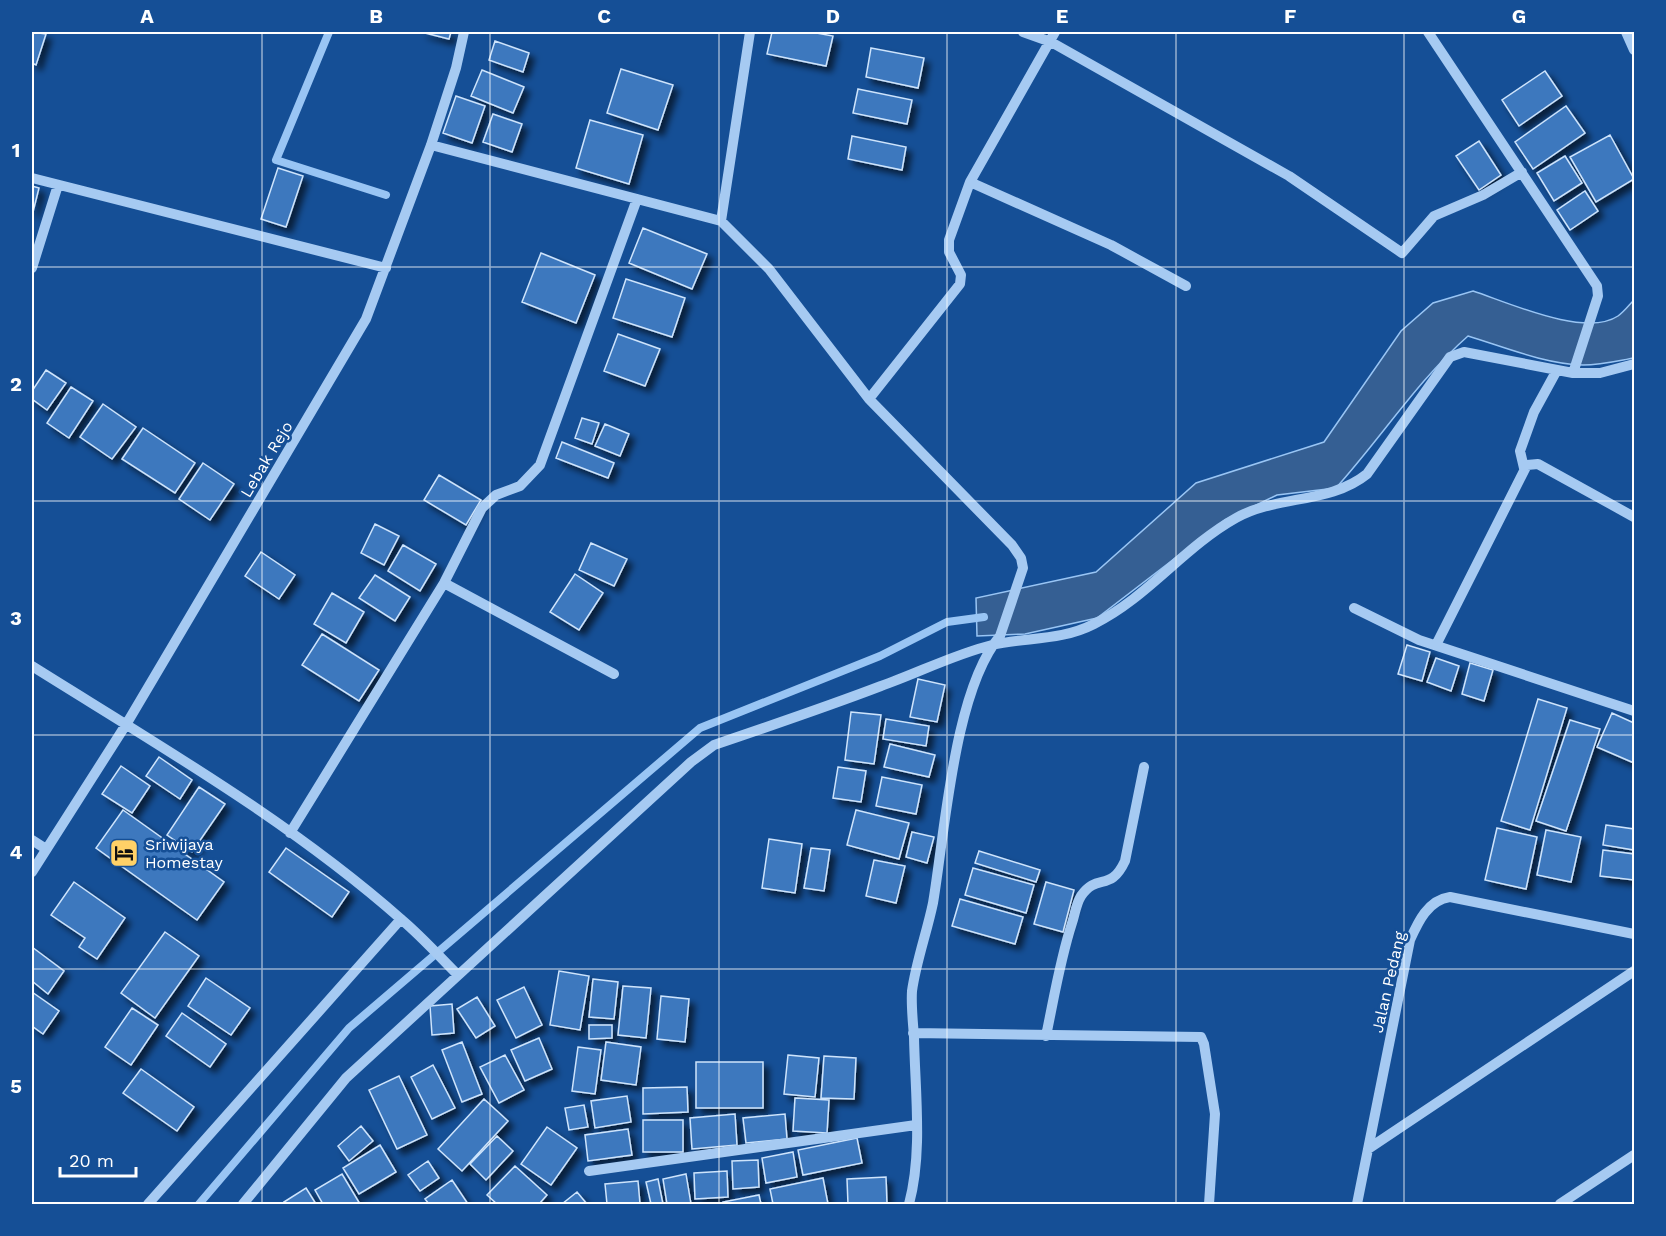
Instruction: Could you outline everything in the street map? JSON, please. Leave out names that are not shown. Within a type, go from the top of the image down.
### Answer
[{"type":"street","name":"Lebak Rejo","points":[[32,872],[127,723],[366,319],[431,145],[456,68],[464,32]]},
{"type":"street","points":[[720,221],[750,32]]},
{"type":"street","points":[[1023,32],[1053,37],[1289,176],[1402,253],[1434,216],[1483,195],[1522,172]]},
{"type":"street","points":[[1428,32],[1597,286],[1598,296],[1574,369]]},
{"type":"street","points":[[1626,32],[1634,50]]},
{"type":"street","points":[[869,399],[960,284],[960,275],[949,252],[949,240],[970,182],[1053,37]]},
{"type":"street","points":[[431,145],[720,221],[769,269],[869,399],[1012,545],[1021,558],[1023,568],[996,641],[974,681],[953,771],[932,904],[912,992],[916,1125],[913,1190],[909,1204]]},
{"type":"street","points":[[32,178],[386,268]]},
{"type":"street","points":[[970,182],[1111,245],[1186,286]]},
{"type":"street","points":[[32,268],[58,185]]},
{"type":"street","points":[[290,833],[444,582],[475,518],[487,502],[496,495],[520,486],[540,465],[637,199]]},
{"type":"street","points":[[243,1204],[346,1078],[454,971],[691,762],[714,745],[996,641],[1066,636],[1095,624],[1152,583],[1210,534],[1237,517],[1271,504],[1343,490],[1354,484],[1367,474],[1450,357],[1464,352],[1557,370],[1574,369],[1600,373],[1635,364]]},
{"type":"street","points":[[1524,468],[1520,451],[1534,412],[1557,370]]},
{"type":"street","points":[[1436,645],[1524,468],[1531,464],[1538,464],[1635,517]]},
{"type":"street","points":[[444,582],[614,674]]},
{"type":"street","points":[[1354,608],[1436,645],[1635,711]]},
{"type":"street","points":[[32,666],[127,723],[290,833],[401,919],[454,971]]},
{"type":"street","points":[[1046,1036],[1062,955],[1080,899],[1094,884],[1113,880],[1120,873],[1125,861],[1144,767]]},
{"type":"street","points":[[32,840],[46,849]]},
{"type":"street","name":"Jalan Pedang","points":[[1357,1204],[1410,940],[1422,916],[1439,898],[1450,897],[1635,934]]},
{"type":"street","points":[[148,1204],[401,919]]},
{"type":"street","points":[[1368,1149],[1635,971]]},
{"type":"street","points":[[914,1033],[1201,1037],[1215,1114],[1209,1204]]},
{"type":"street","points":[[589,1171],[916,1125]]},
{"type":"street","points":[[1560,1204],[1635,1155]]},
{"type":"water","points":[[1473,291],[1546,316],[1586,323],[1604,322],[1618,316],[1634,300],[1634,358],[1596,364],[1569,364],[1525,354],[1468,336],[1416,390],[1336,488],[1277,495],[1225,520],[1097,618],[1025,634],[977,636],[976,598],[1096,572],[1196,483],[1324,442],[1401,331],[1433,303]]},
{"type":"building","points":[[32,32],[46,34],[36,65],[32,63]]},
{"type":"building","points":[[421,32],[451,32],[449,39]]},
{"type":"building","points":[[772,32],[811,32],[833,36],[826,66],[767,54]]},
{"type":"building","points":[[495,41],[529,53],[523,72],[489,60]]},
{"type":"building","points":[[871,48],[924,58],[918,88],[866,77]]},
{"type":"building","points":[[621,69],[673,85],[658,130],[607,113]]},
{"type":"building","points":[[482,70],[524,87],[513,113],[471,96]]},
{"type":"building","points":[[1545,71],[1562,96],[1519,126],[1502,100]]},
{"type":"building","points":[[858,89],[912,100],[907,124],[853,113]]},
{"type":"building","points":[[456,96],[485,106],[472,143],[443,133]]},
{"type":"building","points":[[1566,106],[1585,133],[1533,169],[1515,142]]},
{"type":"building","points":[[493,114],[522,124],[512,152],[483,142]]},
{"type":"building","points":[[590,120],[643,135],[629,184],[576,168]]},
{"type":"building","points":[[1610,135],[1634,179],[1596,202],[1570,157]]},
{"type":"building","points":[[852,136],[906,147],[902,170],[848,159]]},
{"type":"building","points":[[1479,141],[1501,175],[1479,190],[1456,156]]},
{"type":"building","points":[[1565,156],[1582,183],[1554,201],[1537,173]]},
{"type":"building","points":[[278,168],[303,176],[286,227],[261,219]]},
{"type":"building","points":[[32,186],[39,188],[33,212],[32,212]]},
{"type":"building","points":[[1585,191],[1598,211],[1570,230],[1557,210]]},
{"type":"building","points":[[643,228],[707,254],[692,289],[629,263]]},
{"type":"building","points":[[541,253],[595,275],[576,323],[522,302]]},
{"type":"building","points":[[626,279],[685,298],[672,337],[613,318]]},
{"type":"building","points":[[618,334],[660,349],[645,386],[604,371]]},
{"type":"building","points":[[46,370],[66,383],[47,410],[32,399],[32,391]]},
{"type":"building","points":[[71,387],[93,401],[69,438],[47,423]]},
{"type":"building","points":[[103,404],[136,427],[112,459],[80,437]]},
{"type":"building","points":[[582,418],[599,423],[592,444],[575,438]]},
{"type":"building","points":[[605,424],[629,434],[620,456],[595,446]]},
{"type":"building","points":[[143,428],[195,463],[175,493],[122,459]]},
{"type":"building","points":[[562,442],[614,463],[608,478],[556,458]]},
{"type":"building","points":[[203,463],[234,484],[210,520],[179,499]]},
{"type":"building","points":[[439,475],[481,500],[466,525],[424,500]]},
{"type":"building","points":[[375,524],[399,536],[384,565],[361,553]]},
{"type":"building","points":[[591,543],[627,559],[614,586],[579,570]]},
{"type":"building","points":[[403,545],[436,564],[420,591],[388,571]]},
{"type":"building","points":[[261,552],[295,575],[279,599],[245,576]]},
{"type":"building","points":[[575,574],[603,593],[579,630],[550,612]]},
{"type":"building","points":[[375,575],[410,597],[395,621],[359,598]]},
{"type":"building","points":[[332,593],[364,612],[346,643],[314,624]]},
{"type":"building","points":[[322,634],[379,670],[359,701],[302,665]]},
{"type":"building","points":[[1407,645],[1430,652],[1422,681],[1398,674]]},
{"type":"building","points":[[1436,658],[1459,666],[1451,691],[1427,682]]},
{"type":"building","points":[[1470,663],[1493,670],[1484,701],[1462,694]]},
{"type":"building","points":[[918,679],[945,685],[937,722],[910,717]]},
{"type":"building","points":[[1538,699],[1567,708],[1530,830],[1501,821]]},
{"type":"building","points":[[851,712],[881,715],[874,764],[845,760]]},
{"type":"building","points":[[1612,713],[1634,723],[1634,763],[1597,747]]},
{"type":"building","points":[[886,719],[929,726],[926,746],[883,739]]},
{"type":"building","points":[[1570,720],[1600,729],[1566,831],[1536,821]]},
{"type":"building","points":[[890,744],[935,755],[929,777],[884,767]]},
{"type":"building","points":[[159,757],[192,780],[180,799],[146,776]]},
{"type":"building","points":[[121,766],[150,786],[132,813],[102,794]]},
{"type":"building","points":[[838,767],[866,771],[861,802],[833,798]]},
{"type":"building","points":[[882,777],[922,785],[916,814],[876,806]]},
{"type":"building","points":[[199,787],[225,804],[192,852],[167,835]]},
{"type":"building","points":[[123,810],[224,882],[197,920],[96,848]]},
{"type":"building","points":[[856,810],[909,823],[899,859],[847,845]]},
{"type":"building","points":[[1606,825],[1634,829],[1634,850],[1603,845]]},
{"type":"building","points":[[1497,828],[1537,837],[1526,889],[1485,880]]},
{"type":"building","points":[[1546,830],[1581,837],[1571,882],[1537,875]]},
{"type":"building","points":[[912,832],[934,837],[927,863],[906,857]]},
{"type":"building","points":[[769,839],[802,844],[795,893],[762,888]]},
{"type":"building","points":[[286,848],[349,892],[332,917],[269,872]]},
{"type":"building","points":[[811,848],[830,850],[824,891],[804,888]]},
{"type":"building","points":[[1603,850],[1634,854],[1634,880],[1600,876]]},
{"type":"building","points":[[979,851],[1040,870],[1036,882],[975,863]]},
{"type":"building","points":[[874,860],[905,866],[896,903],[866,896]]},
{"type":"building","points":[[973,868],[1034,885],[1026,913],[965,895]]},
{"type":"building","points":[[74,882],[125,918],[97,959],[79,947],[85,938],[51,915]]},
{"type":"building","points":[[1046,882],[1074,890],[1063,932],[1034,924]]},
{"type":"building","points":[[960,899],[1023,917],[1015,944],[952,926]]},
{"type":"building","points":[[165,932],[199,956],[155,1018],[121,993]]},
{"type":"building","points":[[32,947],[64,971],[48,994],[32,981]]},
{"type":"building","points":[[559,971],[589,976],[580,1030],[550,1025]]},
{"type":"building","points":[[206,978],[250,1008],[231,1035],[188,1006]]},
{"type":"building","points":[[593,979],[618,982],[614,1019],[589,1017]]},
{"type":"building","points":[[623,986],[651,988],[646,1038],[618,1035]]},
{"type":"building","points":[[524,987],[542,1025],[516,1038],[497,1000]]},
{"type":"building","points":[[32,992],[59,1011],[43,1034],[32,1026]]},
{"type":"building","points":[[661,996],[689,999],[685,1042],[657,1039]]},
{"type":"building","points":[[477,997],[495,1026],[476,1038],[457,1009]]},
{"type":"building","points":[[452,1004],[454,1033],[432,1035],[430,1006]]},
{"type":"building","points":[[132,1008],[158,1025],[131,1065],[105,1047]]},
{"type":"building","points":[[182,1013],[226,1044],[210,1067],[166,1036]]},
{"type":"building","points":[[589,1025],[612,1025],[612,1038],[589,1039]]},
{"type":"building","points":[[539,1038],[552,1069],[525,1081],[511,1050]]},
{"type":"building","points":[[462,1042],[482,1094],[462,1102],[442,1050]]},
{"type":"building","points":[[606,1042],[641,1047],[636,1085],[601,1080]]},
{"type":"building","points":[[578,1047],[601,1050],[595,1094],[572,1091]]},
{"type":"building","points":[[505,1055],[524,1090],[499,1103],[480,1067]]},
{"type":"building","points":[[788,1055],[819,1058],[815,1097],[784,1094]]},
{"type":"building","points":[[824,1056],[856,1058],[854,1099],[821,1098]]},
{"type":"building","points":[[696,1062],[763,1062],[763,1108],[696,1108]]},
{"type":"building","points":[[433,1065],[455,1108],[432,1119],[411,1077]]},
{"type":"building","points":[[141,1069],[194,1107],[177,1131],[123,1093]]},
{"type":"building","points":[[399,1076],[427,1135],[397,1149],[369,1090]]},
{"type":"building","points":[[687,1087],[688,1112],[643,1114],[643,1088]]},
{"type":"building","points":[[627,1096],[631,1122],[595,1128],[591,1101]]},
{"type":"building","points":[[795,1098],[829,1100],[827,1133],[793,1131]]},
{"type":"building","points":[[484,1099],[508,1121],[462,1171],[438,1149]]},
{"type":"building","points":[[584,1105],[588,1127],[569,1130],[565,1108]]},
{"type":"building","points":[[735,1114],[737,1145],[692,1149],[690,1118]]},
{"type":"building","points":[[785,1114],[787,1139],[746,1143],[743,1118]]},
{"type":"building","points":[[643,1120],[683,1120],[683,1152],[643,1152]]},
{"type":"building","points":[[361,1126],[373,1141],[349,1161],[338,1146]]},
{"type":"building","points":[[547,1127],[577,1148],[551,1185],[521,1164]]},
{"type":"building","points":[[628,1129],[632,1155],[588,1161],[585,1135]]},
{"type":"building","points":[[497,1136],[513,1151],[486,1180],[470,1164]]},
{"type":"building","points":[[857,1138],[862,1163],[803,1175],[798,1150]]},
{"type":"building","points":[[380,1145],[396,1172],[359,1194],[343,1168]]},
{"type":"building","points":[[793,1152],[797,1177],[766,1183],[762,1158]]},
{"type":"building","points":[[758,1160],[759,1187],[733,1189],[732,1161]]},
{"type":"building","points":[[428,1161],[439,1178],[420,1191],[408,1175]]},
{"type":"building","points":[[515,1166],[547,1195],[539,1204],[497,1204],[487,1195]]},
{"type":"building","points":[[727,1171],[728,1197],[695,1199],[694,1173]]},
{"type":"building","points":[[342,1174],[360,1204],[323,1204],[315,1190]]},
{"type":"building","points":[[686,1174],[691,1204],[667,1204],[663,1179]]},
{"type":"building","points":[[886,1177],[887,1204],[848,1204],[847,1179]]},
{"type":"building","points":[[823,1178],[828,1204],[773,1204],[770,1189]]},
{"type":"building","points":[[658,1179],[663,1204],[651,1204],[646,1182]]},
{"type":"building","points":[[452,1180],[468,1204],[429,1204],[425,1199]]},
{"type":"building","points":[[638,1181],[640,1204],[607,1204],[605,1184]]},
{"type":"building","points":[[306,1188],[316,1204],[286,1204],[284,1202]]},
{"type":"building","points":[[577,1192],[587,1204],[562,1204]]},
{"type":"building","points":[[759,1195],[761,1204],[723,1204],[723,1202]]},
{"type":"waterway","points":[[329,32],[276,160],[386,195]]},
{"type":"waterway","points":[[199,1204],[349,1028],[700,728],[880,656],[947,622],[984,617]]},
{"type":"place","name":"Sriwijaya Homestay","points":[[124,853]]}]
